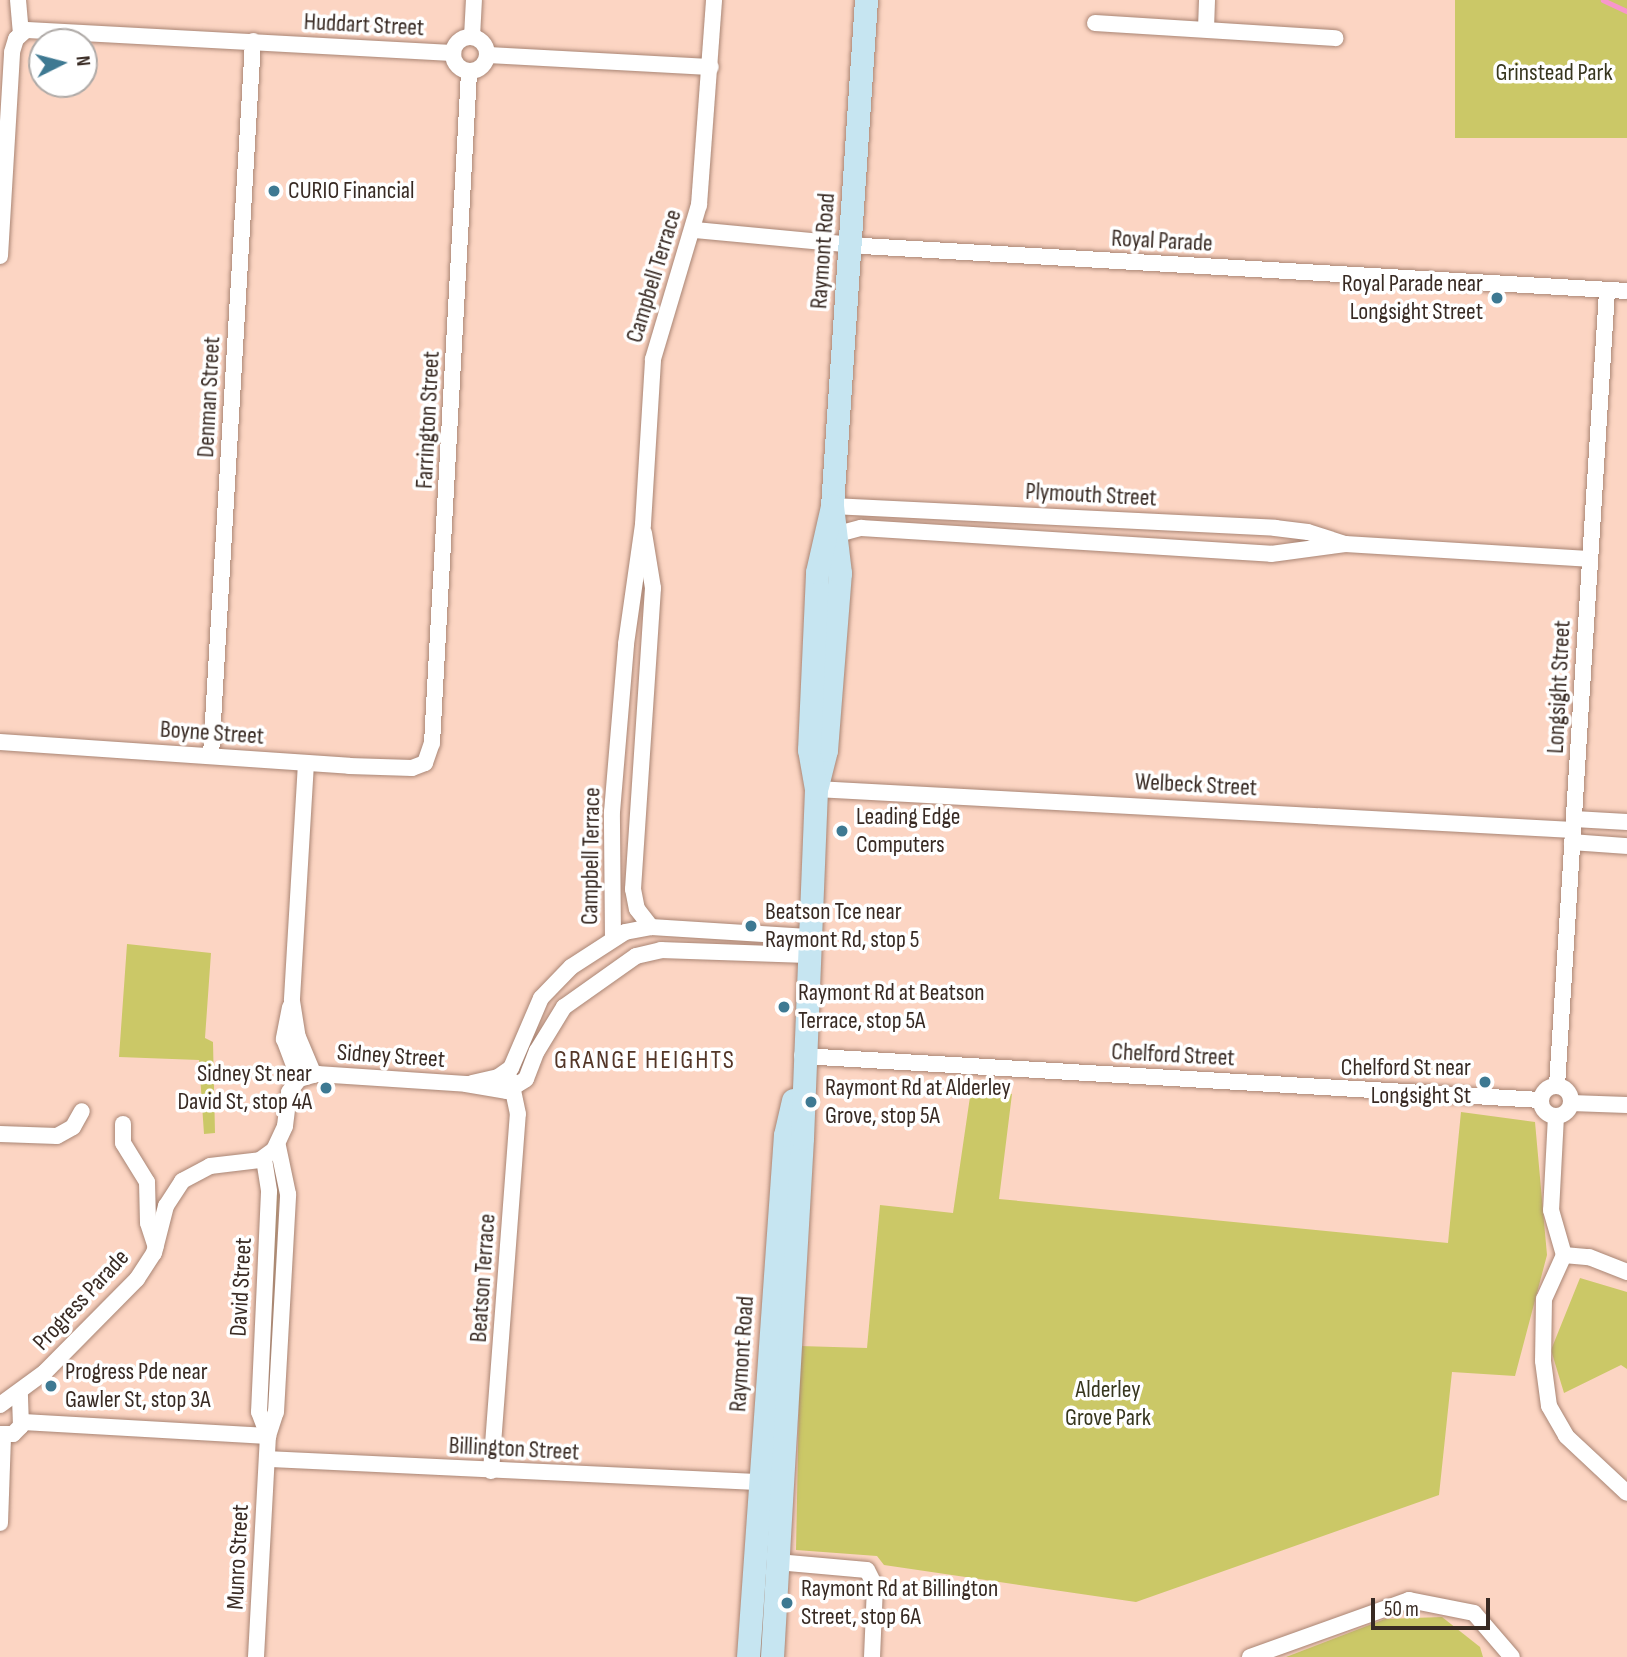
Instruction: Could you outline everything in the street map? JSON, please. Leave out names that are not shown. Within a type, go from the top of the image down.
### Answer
[{"type":"main road","name":"Raymont Road","points":[[816,789],[809,750],[817,572],[832,506],[866,0]]},
{"type":"main road","name":"Raymont Road","points":[[772,1657],[802,1138],[802,1056],[816,789],[826,750],[839,573],[838,534],[832,506]]},
{"type":"main road","name":"Raymont Road","points":[[748,1657],[785,1135],[802,1056]]},
{"type":"main road","points":[[759,1482],[782,1483]]},
{"type":"street","points":[[0,256],[12,52],[21,33],[18,0]]},
{"type":"street","points":[[472,37],[474,0]]},
{"type":"street","name":"Campbell Terrace","points":[[613,939],[610,890],[626,644],[643,524],[654,352],[695,230],[706,158],[714,0]]},
{"type":"street","points":[[1206,29],[1208,0]]},
{"type":"street","points":[[1094,23],[1336,38]]},
{"type":"street","name":"Huddart Street","points":[[21,33],[42,28],[453,53]]},
{"type":"street","points":[[472,37],[483,43],[487,55],[482,67],[469,72],[457,66],[453,53],[459,41],[472,37]]},
{"type":"street","name":"Denman Street","points":[[211,755],[253,41]]},
{"type":"street","points":[[487,55],[711,67]]},
{"type":"street","name":"Farrington Street","points":[[420,766],[429,756],[432,743],[469,72]]},
{"type":"street","name":"Royal Parade","points":[[695,230],[850,245],[1627,291]]},
{"type":"street","name":"Longsight Street","points":[[1557,1086],[1606,291]]},
{"type":"street","name":"Plymouth Street","points":[[832,506],[1275,528],[1308,532],[1345,544]]},
{"type":"street","name":"Campbell Terrace","points":[[643,524],[653,588],[634,886],[636,905],[650,927]]},
{"type":"street","name":"Plymouth Street","points":[[838,534],[861,528],[1278,555],[1345,544],[1589,559]]},
{"type":"street","name":"Boyne Street","points":[[0,742],[306,763],[420,766]]},
{"type":"street","points":[[306,763],[292,1001],[284,1034],[307,1077]]},
{"type":"street","name":"Welbeck Street","points":[[816,789],[1573,830],[1627,822]]},
{"type":"street","name":"Welbeck Street","points":[[1573,830],[1627,846]]},
{"type":"street","points":[[610,890],[634,886]]},
{"type":"street","points":[[508,1071],[541,998],[571,967],[613,939],[650,927],[711,932],[807,946]]},
{"type":"street","points":[[710,952],[711,932]]},
{"type":"street","points":[[515,1088],[526,1079],[537,1051],[564,1007],[615,968],[649,951],[710,952],[807,946]]},
{"type":"street","name":"Chelford Street","points":[[802,1056],[1540,1100]]},
{"type":"street","name":"Sidney Street","points":[[466,1084],[508,1071]]},
{"type":"street","name":"Beatson Terrace","points":[[491,1471],[518,1114],[515,1088],[508,1071]]},
{"type":"street","name":"Sidney Street","points":[[307,1077],[466,1084],[498,1092],[515,1088]]},
{"type":"street","name":"David Street","points":[[268,1459],[268,1436],[276,1412],[288,1194],[278,1146],[289,1092],[307,1077]]},
{"type":"street","points":[[1557,1086],[1569,1094],[1571,1103],[1564,1114],[1556,1116],[1546,1113],[1540,1100],[1548,1088],[1557,1086]]},
{"type":"street","points":[[1571,1103],[1627,1105]]},
{"type":"street","points":[[0,1134],[57,1136],[73,1127],[82,1111]]},
{"type":"street","points":[[1556,1116],[1551,1210],[1564,1255],[1544,1299],[1543,1361],[1549,1406],[1566,1436],[1627,1493]]},
{"type":"street","name":"Progress Parade","points":[[123,1124],[125,1148],[147,1182],[148,1228],[156,1247]]},
{"type":"street","points":[[264,1159],[278,1146]]},
{"type":"street","name":"David Street","points":[[264,1159],[269,1192],[259,1412],[268,1436]]},
{"type":"street","name":"Progress Parade","points":[[0,1405],[20,1393],[137,1279],[156,1247],[166,1206],[182,1181],[210,1166],[264,1159]]},
{"type":"street","points":[[1564,1255],[1590,1257],[1627,1272]]},
{"type":"street","points":[[0,1522],[1,1434],[15,1433],[23,1422],[20,1393]]},
{"type":"street","points":[[23,1422],[268,1436]]},
{"type":"street","name":"Billington Street","points":[[268,1459],[759,1482]]},
{"type":"street","name":"Munro Street","points":[[256,1657],[268,1459]]},
{"type":"street","points":[[777,1562],[869,1572],[874,1587],[872,1657]]},
{"type":"street","points":[[1250,1657],[1409,1600],[1474,1613],[1491,1628],[1512,1657]]},
{"type":"green space","name":"Grinstead Park","points":[[1455,0],[1627,0],[1627,138],[1455,138]]},
{"type":"green space","points":[[127,944],[211,953],[205,1038],[213,1042],[215,1133],[204,1134],[199,1060],[119,1057]]},
{"type":"green space","name":"Alderley Grove Park","points":[[971,1090],[1012,1094],[999,1199],[1448,1243],[1461,1112],[1535,1122],[1547,1255],[1515,1376],[1452,1372],[1439,1495],[1136,1602],[884,1565],[877,1556],[796,1550],[800,1346],[867,1348],[880,1205],[953,1213]]},
{"type":"green space","points":[[279,1186],[270,1411],[266,1411],[276,1188]]},
{"type":"green space","points":[[1580,1278],[1627,1292],[1627,1369],[1621,1365],[1564,1393],[1551,1350]]},
{"type":"green space","points":[[1442,1617],[1480,1647],[1483,1657],[1286,1657],[1385,1619]]},
{"type":"waterway","points":[[1603,0],[1627,11]]},
{"type":"place","name":"CURIO Financial","points":[[274,191]]},
{"type":"place","name":"Royal Parade near Longsight Street","points":[[1497,298]]},
{"type":"place","name":"Leading Edge Computers","points":[[842,831]]},
{"type":"place","name":"Beatson Tce near Raymont Rd, stop 5","points":[[751,926]]},
{"type":"place","name":"Raymont Rd at Beatson Terrace, stop 5A","points":[[784,1007]]},
{"type":"place","name":"Chelford St near Longsight St","points":[[1485,1082]]},
{"type":"place","name":"Sidney St near David St, stop 4A","points":[[326,1088]]},
{"type":"place","name":"Raymont Rd at Alderley Grove, stop 5A","points":[[811,1102]]},
{"type":"place","name":"Progress Pde near Gawler St, stop 3A","points":[[51,1386]]},
{"type":"place","name":"Raymont Rd at Billington Street, stop 6A","points":[[787,1603]]},
{"type":"district","name":"GRANGE HEIGHTS","points":[[645,1061]]}]
